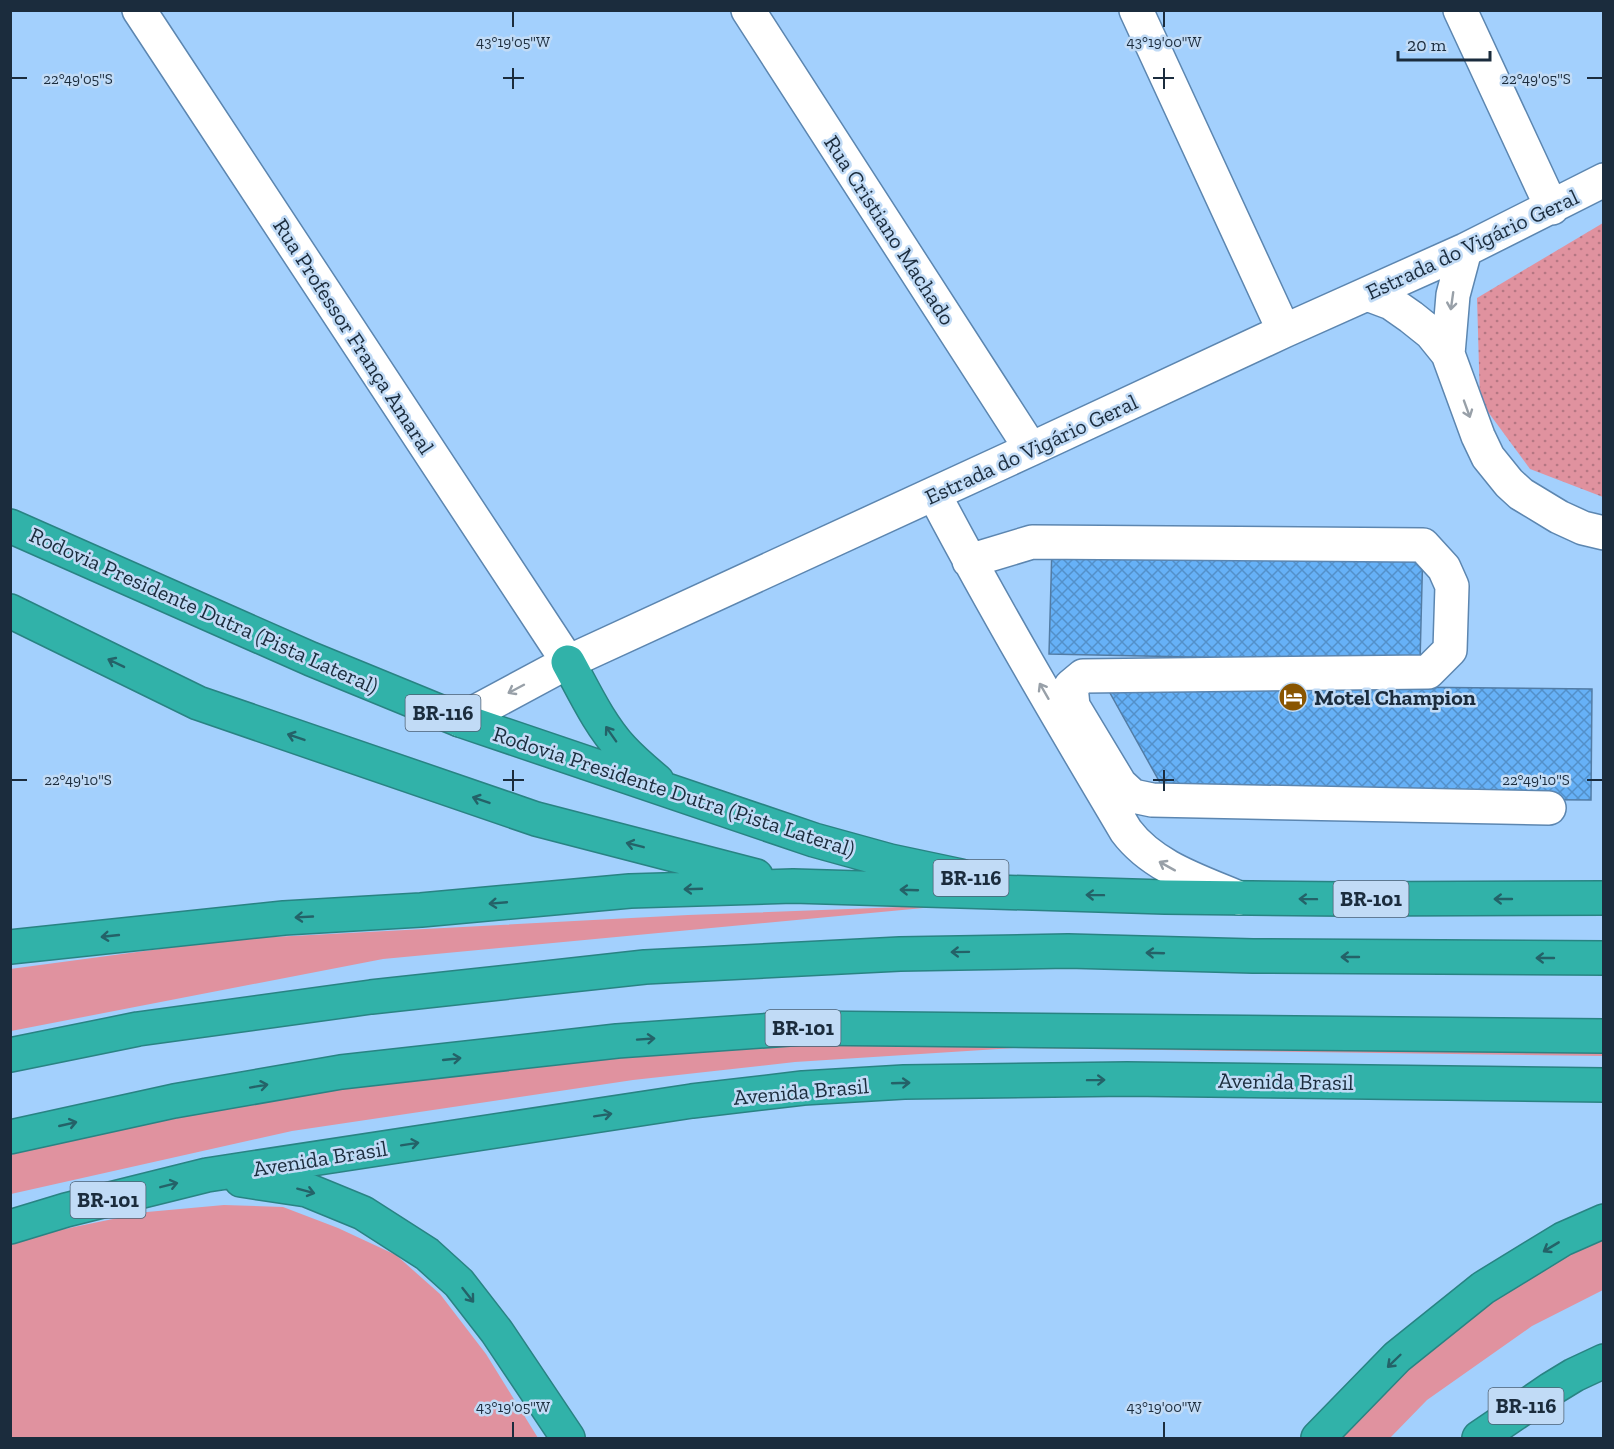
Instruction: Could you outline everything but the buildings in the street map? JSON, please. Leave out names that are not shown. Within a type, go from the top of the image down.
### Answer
[{"type":"highway","name":"Rodovia Presidente Dutra (Pista Lateral)","points":[[10,526],[311,659],[460,720],[814,840],[890,861],[1052,894]]},
{"type":"highway","points":[[10,611],[198,703],[536,819],[793,886]]},
{"type":"highway","points":[[568,662],[611,736],[635,762],[667,790]]},
{"type":"highway","name":"BR-101","points":[[10,947],[284,918],[421,910],[630,891],[793,886],[1239,898],[1604,898]]},
{"type":"highway","points":[[10,1055],[138,1029],[371,997],[656,966],[900,954],[1068,951],[1253,956],[1604,958]]},
{"type":"highway","name":"BR-101","points":[[10,1137],[174,1101],[341,1072],[617,1041],[714,1033],[803,1028],[1604,1036]]},
{"type":"highway","name":"Avenida Brasil","points":[[10,1227],[66,1210],[207,1175],[692,1101],[814,1088],[904,1082],[1127,1079],[1604,1085]]},
{"type":"highway","points":[[207,1175],[307,1190],[363,1213],[427,1254],[459,1283],[497,1332],[568,1438]]},
{"type":"highway","points":[[1318,1438],[1397,1357],[1483,1288],[1563,1239],[1604,1221]]},
{"type":"highway","name":"BR-116","points":[[1479,1438],[1551,1389],[1604,1361]]},
{"type":"street","name":"Rua Professor França Amaral","points":[[139,10],[568,662]]},
{"type":"street","name":"Rua Cristiano Machado","points":[[748,10],[1031,449]]},
{"type":"street","points":[[1136,10],[1284,331]]},
{"type":"street","points":[[1460,10],[1552,207]]},
{"type":"street","name":"Estrada do Vigário Geral","points":[[460,720],[568,662],[1284,331],[1466,250],[1604,180]]},
{"type":"street","points":[[1448,354],[1453,295],[1466,250]]},
{"type":"street","points":[[1367,294],[1390,303],[1411,317],[1431,333],[1448,354],[1478,436],[1488,456],[1509,483],[1521,494],[1559,517],[1583,528],[1604,533]]},
{"type":"street","points":[[933,494],[1079,752],[1133,841],[1148,855],[1163,864],[1239,898]]},
{"type":"street","points":[[969,561],[1032,542],[1423,545],[1444,568],[1452,586],[1450,650],[1428,672],[1083,676],[1071,686],[1073,706],[1120,784],[1133,796],[1152,801],[1549,808]]},
{"type":"shaded area","points":[[1603,223],[1603,497],[1530,469],[1480,401],[1477,298]]},
{"type":"shaded area","points":[[955,905],[383,959],[11,1031],[10,969],[234,939],[688,915]]},
{"type":"shaded area","points":[[829,1036],[1603,1045],[1603,1056],[1014,1048],[795,1062],[633,1080],[292,1131],[11,1194],[10,1155],[281,1089]]},
{"type":"shaded area","points":[[224,1205],[283,1207],[338,1228],[396,1255],[440,1294],[486,1354],[538,1438],[11,1438],[11,1240],[147,1212]]},
{"type":"shaded area","points":[[1603,1233],[1603,1290],[1532,1326],[1427,1400],[1390,1438],[1330,1438],[1444,1325]]},
{"type":"place","name":"Motel Champion","points":[[1293,697]]}]
